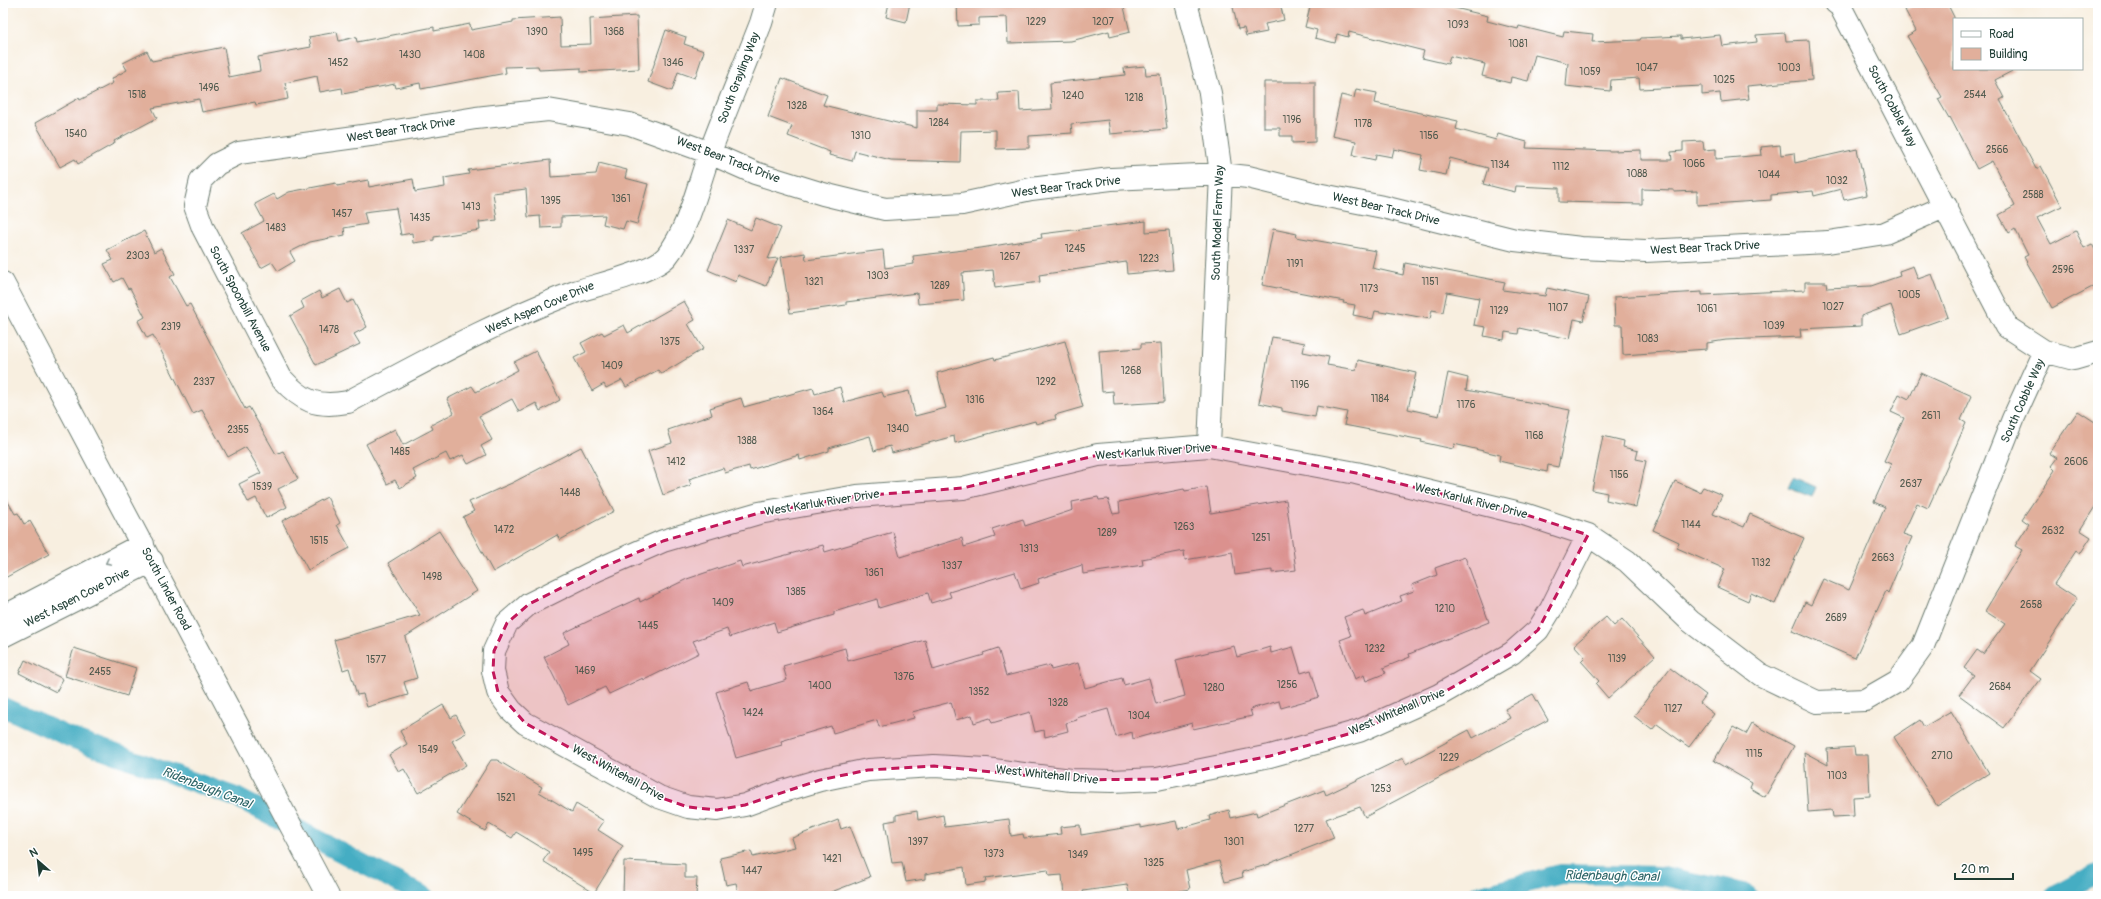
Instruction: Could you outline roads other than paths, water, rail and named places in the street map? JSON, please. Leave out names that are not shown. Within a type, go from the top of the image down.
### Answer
[{"type":"street","name":"South Grayling Way","points":[[710,153],[767,3]]},
{"type":"street","name":"South Model Farm Way","points":[[1186,3],[1210,93],[1221,174],[1209,446]]},
{"type":"street","name":"South Cobble Way","points":[[1836,3],[1840,6],[2008,327],[2044,351],[2013,419],[1923,646],[1898,681],[1865,700]]},
{"type":"street","name":"West Bear Track Drive","points":[[201,180],[217,164],[239,153],[377,134],[476,118],[548,110],[630,124],[710,153],[755,173],[823,194],[885,209],[962,204],[1031,189],[1111,179],[1221,174],[1248,177],[1317,194],[1383,207],[1515,240],[1581,248],[1645,251],[1828,242],[1885,233],[1946,206]]},
{"type":"street","name":"West Aspen Cove Drive","points":[[312,403],[330,405],[348,402],[508,319],[600,283],[640,273],[666,257],[682,230],[710,153]]},
{"type":"street","name":"South Spoonbill Avenue","points":[[201,180],[195,206],[203,228],[281,378],[295,393],[312,403]]},
{"type":"street","name":"South Linder Road","points":[[3,283],[328,896]]},
{"type":"street","points":[[2044,351],[2074,359],[2098,352]]},
{"type":"street","name":"West Karluk River Drive","points":[[494,651],[507,623],[529,604],[597,570],[663,542],[759,513],[857,496],[963,488],[1098,455],[1209,446],[1356,473],[1524,514],[1588,535],[1627,561],[1690,621],[1760,674],[1817,702],[1865,700]]},
{"type":"street","name":"West Whitehall Drive","points":[[494,651],[493,671],[498,692],[511,710],[525,722],[659,797],[688,807],[717,810],[745,805],[783,791],[820,780],[868,770],[934,766],[986,769],[1071,780],[1112,781],[1158,779],[1270,756],[1359,731],[1439,695],[1512,653],[1538,630],[1551,609],[1588,535]]},
{"type":"street","name":"West Aspen Cove Drive","points":[[3,617],[147,553]]},
{"type":"street","name":"West Aspen Cove Drive","points":[[3,636],[147,553]]},
{"type":"water","points":[[1793,477],[1816,487],[1812,497],[1788,488]]},
{"type":"waterway","name":"Ridenbaugh Canal","points":[[3,707],[69,737],[238,798],[424,896]]},
{"type":"waterway","name":"Ridenbaugh Canal","points":[[2055,896],[2098,873]]},
{"type":"waterway","name":"Ridenbaugh Canal","points":[[1477,896],[1561,874],[1663,876],[1744,893],[1748,896]]}]
